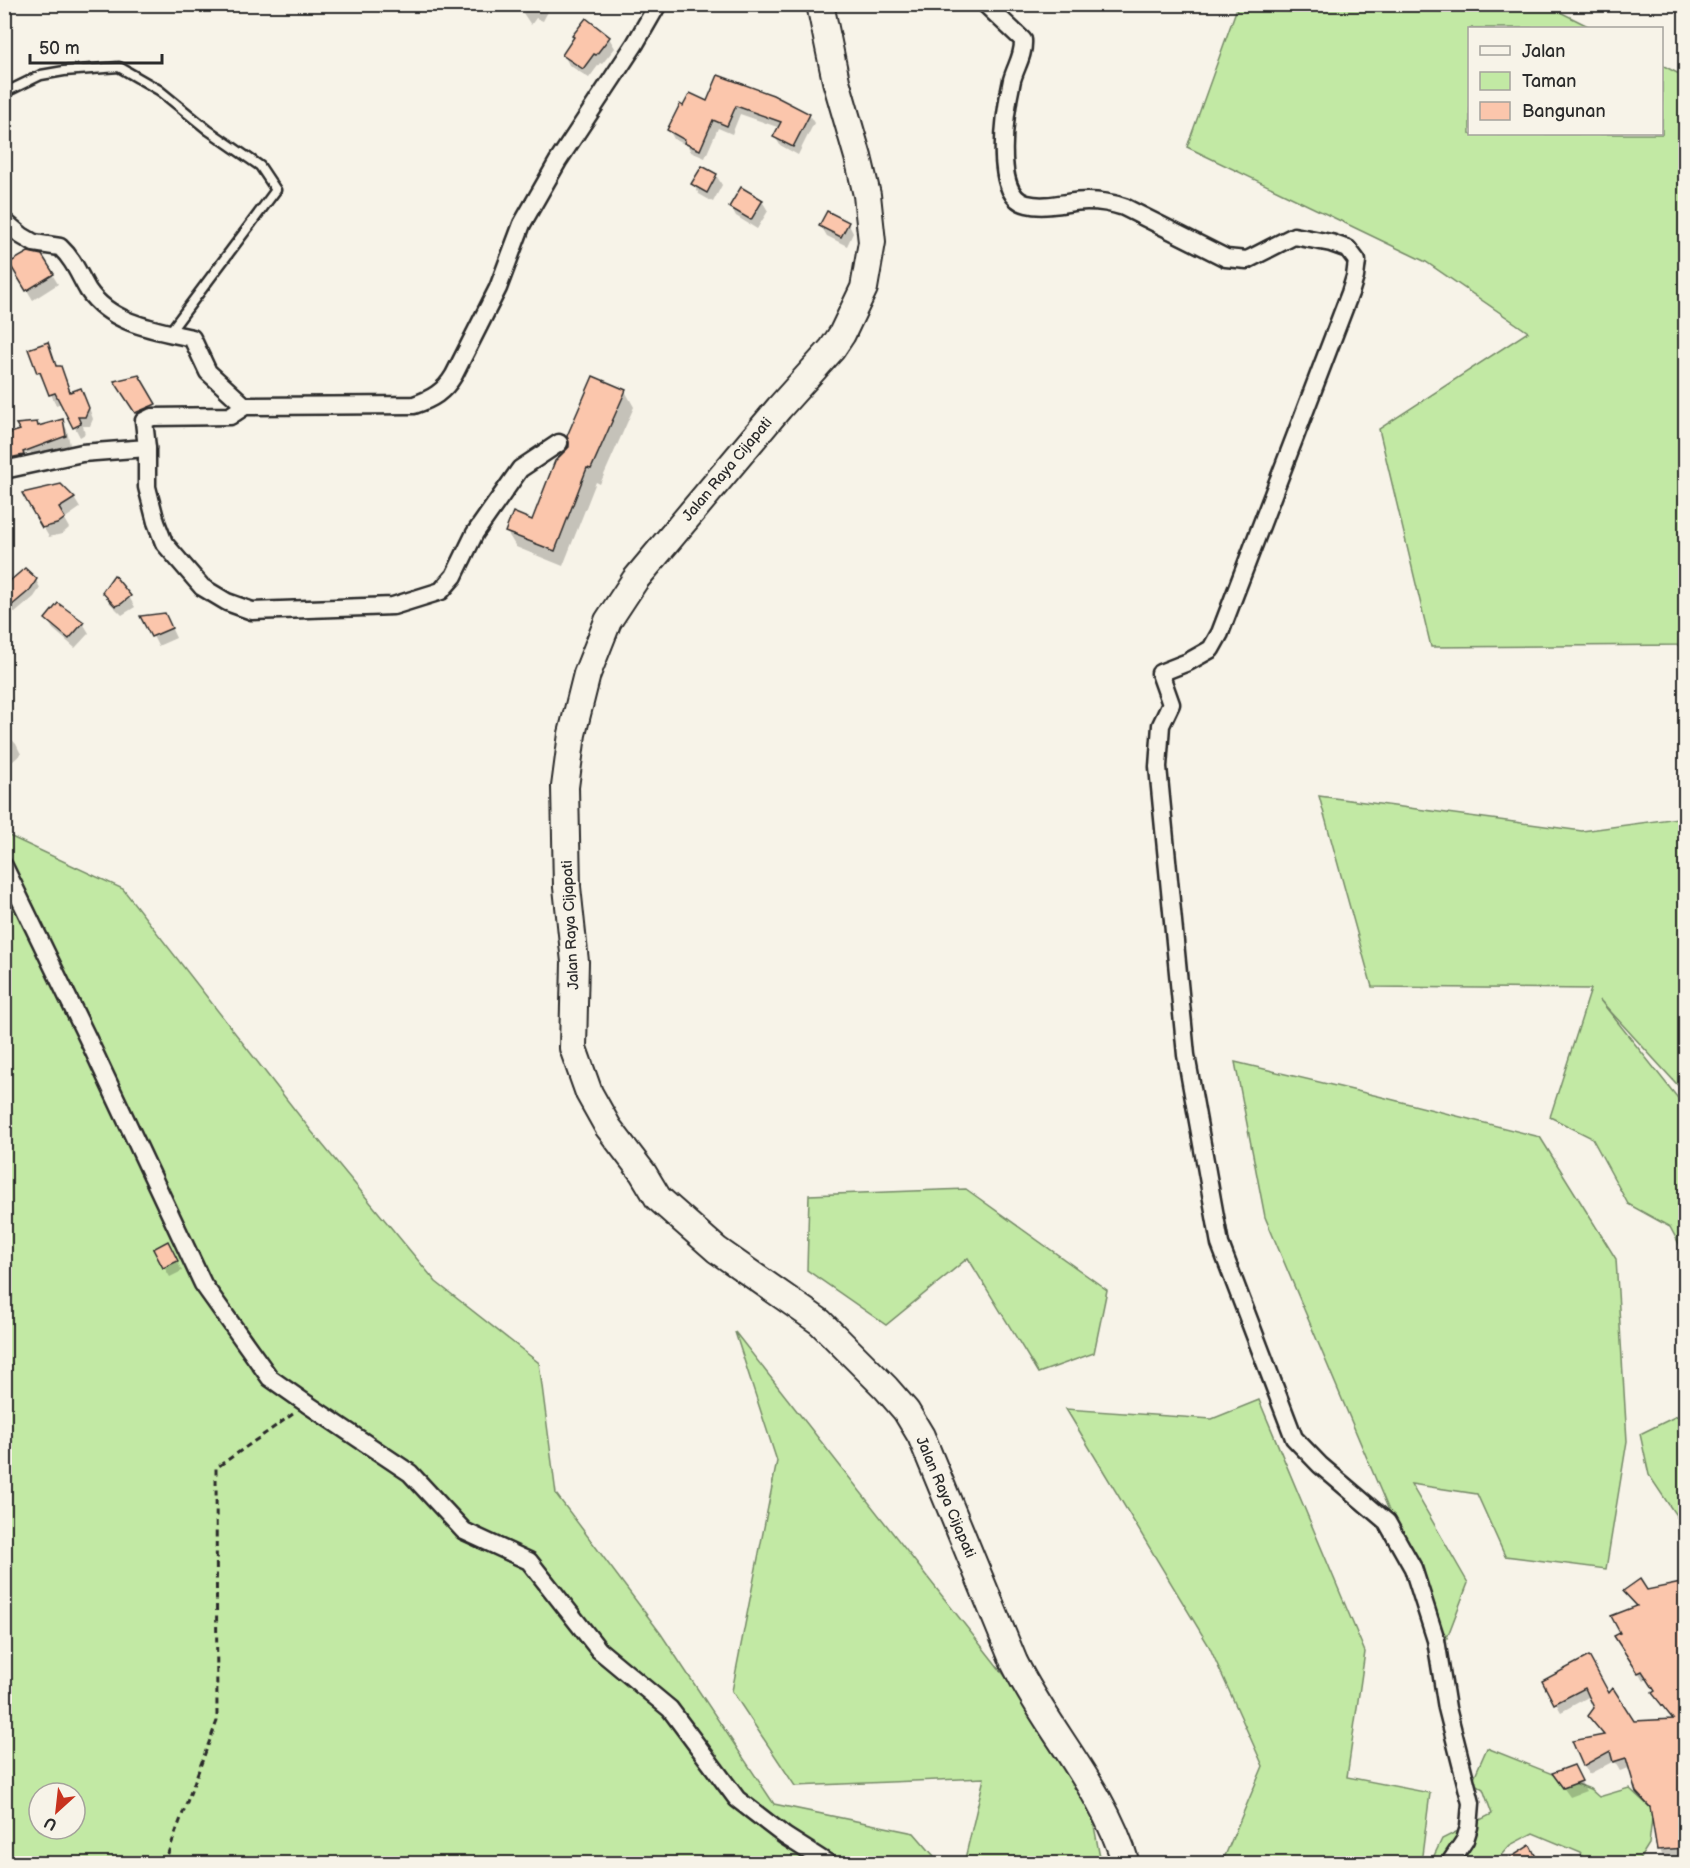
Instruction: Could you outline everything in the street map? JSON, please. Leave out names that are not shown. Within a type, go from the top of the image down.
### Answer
[{"type":"main road","name":"Jalan Raya Cijapati","points":[[820,4],[836,81],[867,195],[872,242],[864,288],[832,349],[779,408],[635,580],[608,621],[586,674],[572,734],[565,787],[567,887],[575,962],[573,1048],[594,1102],[608,1127],[643,1173],[658,1198],[717,1250],[820,1322],[860,1360],[906,1411],[921,1436],[1014,1662],[1026,1685],[1097,1797],[1119,1841],[1126,1863]]},
{"type":"street","points":[[559,443],[520,469],[475,533],[454,576],[441,591],[393,606],[252,611],[227,602],[202,587],[164,543],[147,487],[144,422],[152,417],[230,416],[245,406],[414,405],[438,394],[447,386],[498,288],[522,224],[558,161],[635,44],[658,4]]},
{"type":"street","points":[[985,4],[1023,40],[1024,50],[1013,78],[1006,109],[1004,149],[1005,176],[1012,194],[1022,203],[1042,206],[1086,201],[1116,204],[1149,218],[1226,258],[1247,260],[1294,236],[1331,243],[1348,249],[1357,261],[1350,292],[1220,633],[1211,649],[1160,674],[1171,704],[1161,725],[1158,766],[1186,1055],[1220,1244],[1294,1438],[1320,1465],[1387,1522],[1413,1568],[1436,1640],[1447,1708],[1471,1803],[1469,1827],[1465,1840],[1449,1863]]},
{"type":"street","points":[[4,221],[34,243],[60,247],[77,267],[90,292],[113,312],[134,324],[192,338],[208,372],[245,406]]},
{"type":"street","points":[[4,470],[82,453],[147,448]]},
{"type":"street","points":[[4,866],[98,1058],[203,1284],[270,1378],[410,1473],[464,1531],[529,1562],[599,1650],[670,1709],[737,1799],[785,1836],[829,1863]]},
{"type":"lane","points":[[4,93],[41,75],[105,67],[119,68],[159,90],[208,130],[260,166],[276,190],[169,333]]},
{"type":"path","points":[[164,1863],[217,1721],[216,1468],[307,1404]]},
{"type":"green space","points":[[1238,5],[1546,5],[1590,27],[1468,27],[1468,135],[1663,135],[1663,66],[1685,77],[1685,645],[1431,647],[1379,429],[1528,332],[1426,262],[1187,147]]},
{"type":"green space","points":[[1319,796],[1582,831],[1685,817],[1685,1093],[1600,1000],[1685,1107],[1685,1255],[1670,1227],[1628,1204],[1592,1138],[1550,1117],[1591,989],[1372,987]]},
{"type":"green space","points":[[5,834],[123,889],[312,1132],[436,1282],[539,1363],[556,1494],[661,1634],[774,1804],[914,1833],[940,1863],[5,1864]]},
{"type":"green space","points":[[1235,1062],[1540,1137],[1616,1259],[1627,1441],[1606,1569],[1505,1556],[1477,1494],[1411,1484],[1468,1583],[1445,1643],[1265,1217]]},
{"type":"green space","points":[[966,1189],[1107,1290],[1094,1353],[1038,1373],[968,1258],[886,1325],[807,1270],[809,1195]]},
{"type":"green space","points":[[735,1332],[1085,1778],[1101,1863],[964,1863],[984,1778],[795,1786],[732,1691],[777,1461]]},
{"type":"green space","points":[[1259,1400],[1365,1652],[1347,1777],[1430,1793],[1421,1863],[1222,1863],[1263,1766],[1209,1646],[1066,1409],[1212,1419]]},
{"type":"green space","points":[[1685,1412],[1685,1529],[1649,1475],[1640,1434]]},
{"type":"green space","points":[[1487,1748],[1590,1789],[1599,1797],[1629,1788],[1653,1810],[1649,1844],[1637,1863],[1584,1863],[1581,1853],[1533,1833],[1510,1845],[1494,1863],[1430,1864],[1442,1839],[1492,1814],[1483,1789],[1472,1782]]},
{"type":"building","points":[[586,18],[610,37],[583,69],[562,55],[574,37],[572,36]]},
{"type":"building","points":[[718,75],[773,95],[810,114],[793,147],[773,137],[781,122],[736,106],[727,126],[713,120],[700,150],[684,143],[685,140],[667,130],[680,104],[683,106],[690,93],[707,101]]},
{"type":"building","points":[[702,166],[717,174],[707,193],[691,184]]},
{"type":"building","points":[[741,187],[763,200],[751,220],[729,207]]},
{"type":"building","points":[[827,211],[849,222],[841,237],[819,226]]},
{"type":"building","points":[[28,252],[42,255],[54,274],[26,291],[9,263]]},
{"type":"building","points":[[48,342],[56,366],[61,366],[70,392],[81,388],[89,408],[85,417],[78,417],[81,424],[73,428],[55,393],[49,395],[28,349]]},
{"type":"building","points":[[139,375],[156,404],[135,413],[114,381]]},
{"type":"building","points":[[593,376],[626,390],[591,469],[587,468],[555,551],[505,532],[513,512],[532,520],[555,461],[569,447],[567,436]]},
{"type":"building","points":[[63,419],[66,436],[23,452],[24,455],[4,459],[4,435],[20,430],[16,424],[37,422],[38,426]]},
{"type":"building","points":[[61,484],[75,498],[59,508],[65,518],[57,524],[42,528],[22,493]]},
{"type":"building","points":[[25,568],[37,579],[30,590],[4,612],[4,586]]},
{"type":"building","points":[[114,575],[131,596],[115,606],[102,592]]},
{"type":"building","points":[[58,603],[84,622],[69,639],[45,619]]},
{"type":"building","points":[[165,613],[172,628],[151,637],[140,616]]},
{"type":"building","points":[[168,1241],[178,1261],[163,1268],[153,1249]]},
{"type":"building","points":[[1640,1579],[1647,1590],[1686,1582],[1686,1848],[1657,1850],[1650,1807],[1636,1792],[1626,1758],[1613,1762],[1610,1751],[1583,1766],[1572,1741],[1604,1735],[1588,1716],[1594,1708],[1585,1688],[1554,1704],[1542,1681],[1589,1656],[1609,1693],[1613,1688],[1634,1721],[1673,1719],[1652,1693],[1655,1691],[1642,1671],[1638,1673],[1614,1636],[1620,1633],[1611,1616],[1637,1606],[1623,1591]]},
{"type":"building","points":[[1574,1765],[1582,1781],[1563,1788],[1552,1773]]},
{"type":"building","points":[[1530,1845],[1539,1863],[1502,1863]]}]
